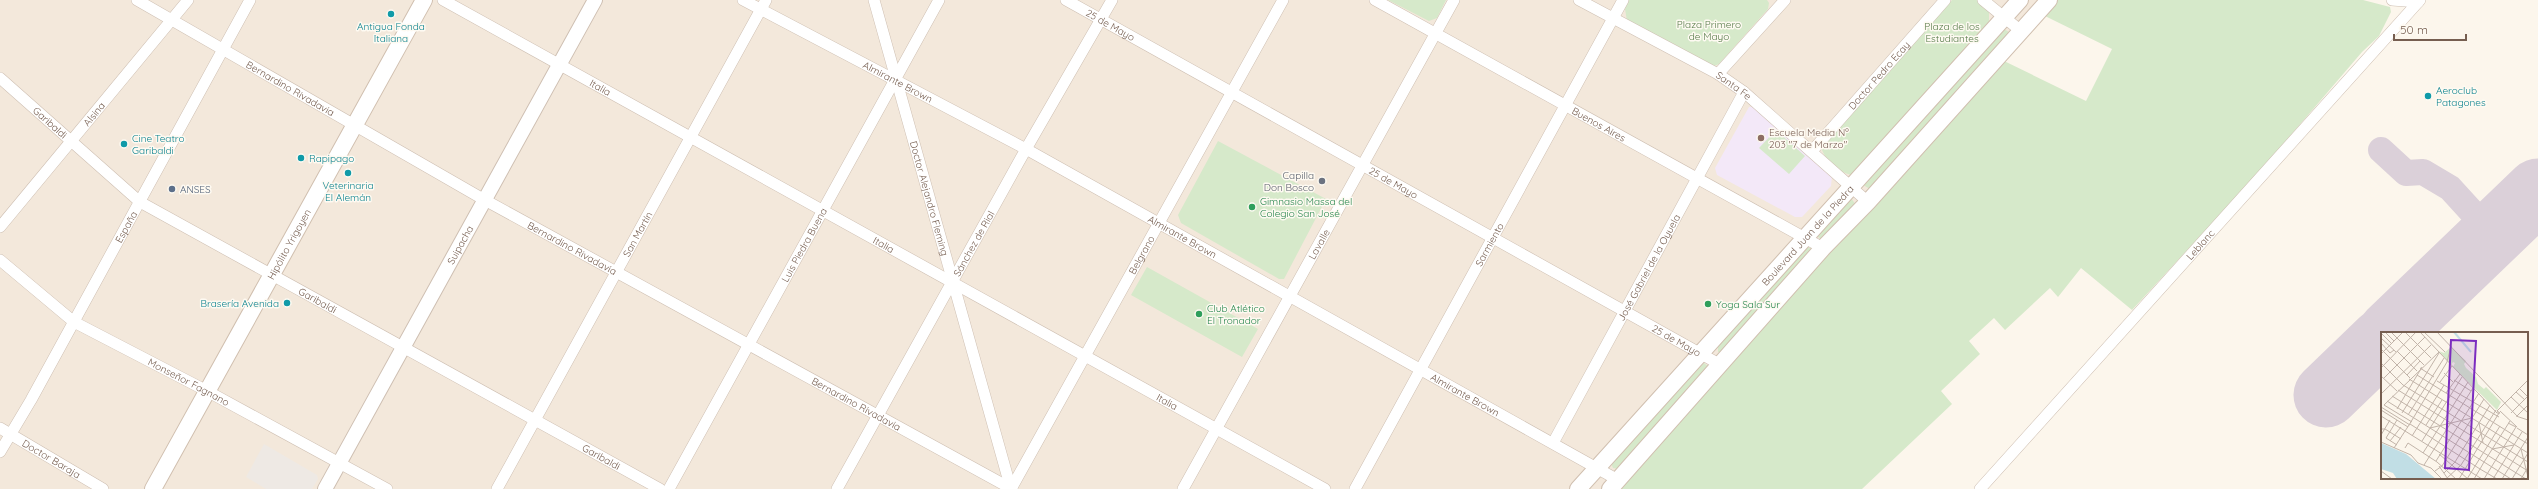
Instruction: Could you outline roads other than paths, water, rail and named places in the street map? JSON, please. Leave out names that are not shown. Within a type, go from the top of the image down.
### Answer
[{"type":"main road","name":"Hipólito Yrigoyen","points":[[153,489],[424,0]]},
{"type":"main road","name":"Boulevard Juan de la Piedra","points":[[1578,489],[1702,354],[1851,186],[2020,0]]},
{"type":"main road","name":"Boulevard Juan de la Piedra","points":[[1614,484],[1721,365],[1823,248],[1868,202],[2049,0]]},
{"type":"street","name":"Bernardino Rivadavia","points":[[137,0],[353,126],[483,199],[1011,489]]},
{"type":"street","name":"Alsina","points":[[0,227],[188,0]]},
{"type":"street","name":"España","points":[[0,452],[74,322],[221,50],[250,0]]},
{"type":"street","name":"Italia","points":[[442,0],[1325,489]]},
{"type":"street","name":"Suipacha","points":[[325,489],[483,199],[595,0]]},
{"type":"street","name":"Almirante Brown","points":[[743,0],[764,5],[1289,295],[1598,467],[1614,484]]},
{"type":"street","name":"Doctor Alejandro Fleming","points":[[874,0],[1011,489]]},
{"type":"street","name":"Luis Piedra Buena","points":[[669,489],[897,79],[939,0]]},
{"type":"street","name":"25 de Mayo","points":[[1066,0],[1721,365]]},
{"type":"street","name":"Sánchez de Rial","points":[[838,489],[1026,149],[1112,0]]},
{"type":"street","name":"Belgrano","points":[[1011,489],[1084,356],[1160,225],[1283,0]]},
{"type":"street","name":"Buenos Aires","points":[[1375,0],[1823,248]]},
{"type":"street","name":"Lavalle","points":[[1183,489],[1289,295],[1454,0]]},
{"type":"street","name":"Santa Fe","points":[[1579,0],[1718,74],[1744,92],[1868,202]]},
{"type":"street","name":"Sarmiento","points":[[1355,489],[1623,0]]},
{"type":"street","points":[[1718,74],[1784,0]]},
{"type":"street","name":"Doctor Pedro Ecay","points":[[1812,151],[1946,0]]},
{"type":"street","points":[[1983,0],[2021,31]]},
{"type":"street","points":[[2392,0],[2418,1]]},
{"type":"street","name":"Leblanc","points":[[1980,489],[2418,1]]},
{"type":"street","name":"San Martín","points":[[497,489],[764,5]]},
{"type":"street","name":"Garibaldi","points":[[0,78],[70,142],[140,202],[660,489]]},
{"type":"street","name":"José Gabriel de la Oyuela","points":[[1553,443],[1696,177],[1744,92]]},
{"type":"street","name":"Monseñor Fagnano","points":[[0,260],[74,322],[207,391],[340,462],[387,489]]},
{"type":"street","name":"Doctor Baraja","points":[[0,428],[103,489]]},
{"type":"place","name":"Antigua Fonda Italiana","points":[[391,14]]},
{"type":"place","name":"Aeroclub Patagones","points":[[2428,96]]},
{"type":"place","name":"Escuela Media Nº 203 \"7 de Marzo\"","points":[[1761,138]]},
{"type":"place","name":"Cine Teatro Garibaldi","points":[[124,144]]},
{"type":"place","name":"Rapipago","points":[[301,158]]},
{"type":"place","name":"Veterinaria El Alemán","points":[[348,173]]},
{"type":"place","name":"Capilla Don Bosco","points":[[1322,181]]},
{"type":"place","name":"ANSES","points":[[172,189]]},
{"type":"place","name":"Gimnasio Massa del Colegio San José","points":[[1252,207]]},
{"type":"place","name":"Brasería Avenida","points":[[287,303]]},
{"type":"place","name":"Yoga Sala Sur","points":[[1708,304]]},
{"type":"place","name":"Club Atlético El Tronador","points":[[1199,314]]},
{"type":"park label","name":"Plaza Primero de Mayo","points":[[1709,30]]},
{"type":"park label","name":"Plaza de los Estudiantes","points":[[1952,32]]}]
